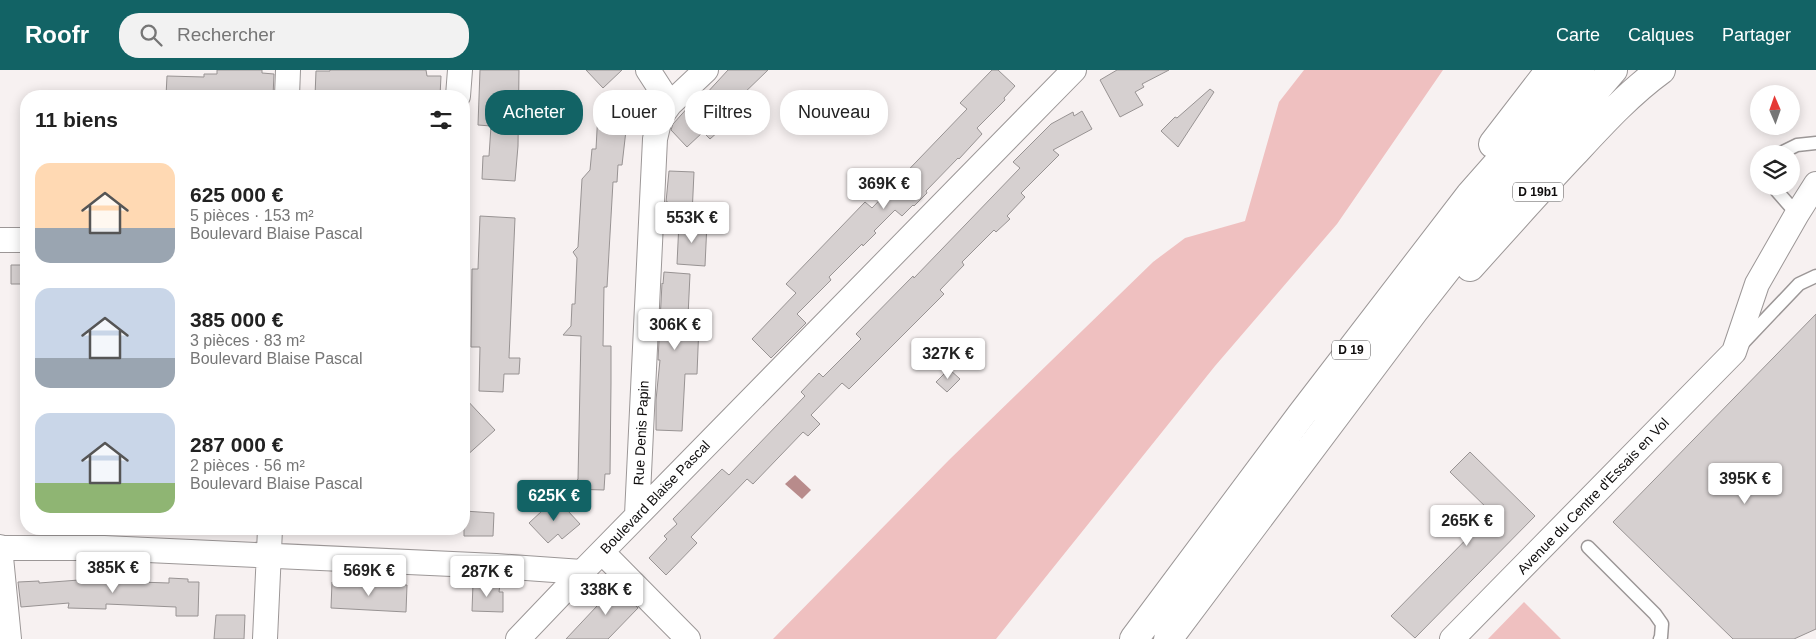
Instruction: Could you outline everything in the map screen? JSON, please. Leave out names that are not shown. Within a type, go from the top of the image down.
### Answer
[{"type":"main road","points":[[1128,639],[1267,434],[1550,70]]},
{"type":"main road","name":"D 19","points":[[1134,639],[1301,415],[1470,195],[1580,70]]},
{"type":"main road","name":"D 19","points":[[1168,639],[1414,311],[1498,204],[1613,70]]},
{"type":"main road","name":"D 19b1","points":[[1414,311],[1462,276],[1628,96],[1661,70]]},
{"type":"street","points":[[287,90],[288,70]]},
{"type":"street","points":[[458,90],[460,70]]},
{"type":"street","points":[[648,70],[661,90]]},
{"type":"street","name":"Rue Denis Papin","points":[[675,99],[706,70]]},
{"type":"street","name":"Boulevard Blaise Pascal","points":[[518,639],[637,514],[1074,70]]},
{"type":"street","name":"Rue Denis Papin","points":[[637,514],[656,135]]},
{"type":"street","points":[[1734,352],[1757,284],[1816,184]]},
{"type":"street","points":[[0,240],[20,240]]},
{"type":"street","name":"Avenue du Centre d'Essais en Vol","points":[[1452,639],[1734,352]]},
{"type":"street","points":[[266,639],[270,535]]},
{"type":"street","points":[[9,639],[0,547],[104,548],[496,566],[582,572]]},
{"type":"street","points":[[602,552],[688,639]]},
{"type":"lane","points":[[1798,145],[1816,143]]},
{"type":"lane","points":[[1780,195],[1797,214]]},
{"type":"lane","points":[[1734,352],[1800,284],[1816,276]]},
{"type":"lane","points":[[1588,547],[1656,614],[1662,624],[1660,639]]},
{"type":"shaded area","points":[[1304,70],[1443,70],[1337,224],[1215,366],[996,639],[773,639],[949,460],[1153,262],[1185,238],[1245,221],[1279,102]]},
{"type":"shaded area","points":[[795,475],[811,490],[802,499],[785,484]]},
{"type":"shaded area","points":[[1524,602],[1561,639],[1488,639]]},
{"type":"building","points":[[217,70],[262,70],[262,73],[274,74],[273,90],[166,90],[167,76],[204,77],[204,74],[217,74]]},
{"type":"building","points":[[426,70],[427,76],[441,76],[440,90],[315,90],[316,71]]},
{"type":"building","points":[[480,70],[519,70],[519,90],[485,90],[485,126],[478,125]]},
{"type":"building","points":[[586,70],[622,70],[603,88]]},
{"type":"building","points":[[728,70],[768,70],[747,90],[710,90]]},
{"type":"building","points":[[992,70],[998,70],[1015,86],[1004,98],[1005,100],[977,128],[982,134],[926,191],[927,193],[914,206],[902,216],[895,210],[874,231],[876,233],[863,246],[862,244],[829,277],[831,280],[797,314],[806,323],[771,358],[752,339],[796,293],[786,284],[865,202],[872,208],[967,109],[960,103]]},
{"type":"building","points":[[1117,70],[1169,70],[1142,84],[1144,87],[1135,92],[1143,105],[1120,117],[1100,80]]},
{"type":"building","points":[[1210,89],[1214,92],[1178,147],[1161,131],[1175,117],[1177,118]]},
{"type":"building","points":[[685,111],[685,135],[700,135],[687,147],[675,134],[675,122]]},
{"type":"building","points":[[1082,111],[1092,129],[1053,150],[1059,155],[1021,193],[1025,197],[1007,216],[1010,219],[996,232],[994,230],[962,262],[964,265],[940,290],[944,294],[849,389],[842,383],[811,415],[820,424],[808,436],[803,432],[753,484],[747,479],[691,537],[697,543],[666,575],[649,558],[667,539],[664,536],[677,524],[673,519],[722,469],[729,475],[805,396],[801,392],[819,373],[823,377],[861,339],[856,334],[913,276],[914,278],[1020,168],[1013,162],[1051,124],[1073,112],[1074,116]]},
{"type":"building","points":[[490,135],[518,135],[515,181],[482,179],[483,156],[489,156]]},
{"type":"building","points":[[597,135],[625,135],[622,165],[618,165],[617,182],[613,182],[607,287],[604,287],[603,346],[611,346],[611,383],[610,474],[605,474],[604,490],[571,489],[578,479],[581,336],[563,335],[571,326],[572,304],[575,304],[577,258],[573,252],[578,247],[582,179],[590,170],[592,149],[596,149]]},
{"type":"building","points":[[706,135],[714,135],[710,139]]},
{"type":"building","points":[[669,171],[694,172],[692,215],[667,214],[668,202],[666,202]]},
{"type":"building","points":[[480,216],[515,218],[509,358],[520,358],[519,374],[504,374],[503,392],[479,391],[480,347],[471,347],[472,269],[478,269]]},
{"type":"building","points":[[679,222],[707,223],[705,266],[677,264]]},
{"type":"building","points":[[11,265],[20,265],[20,284],[11,284]]},
{"type":"building","points":[[664,272],[690,274],[688,316],[696,316],[696,324],[699,324],[697,374],[685,374],[682,431],[656,430],[656,400],[660,360],[658,360]]},
{"type":"building","points":[[1816,314],[1816,629],[1794,639],[1733,639],[1613,522]]},
{"type":"building","points":[[949,369],[960,379],[947,392],[936,382]]},
{"type":"building","points":[[470,403],[495,430],[470,453]]},
{"type":"building","points":[[1470,452],[1535,516],[1415,638],[1391,616],[1492,513],[1450,472]]},
{"type":"building","points":[[556,498],[580,524],[562,539],[558,534],[548,543],[529,523]]},
{"type":"building","points":[[470,511],[494,513],[493,536],[464,536],[470,535]]},
{"type":"building","points":[[169,578],[188,579],[188,582],[199,582],[198,616],[176,616],[176,607],[106,604],[106,609],[68,608],[69,603],[21,607],[18,582],[39,581],[39,583],[79,580],[169,583]]},
{"type":"building","points":[[332,582],[407,585],[406,612],[331,608]]},
{"type":"building","points":[[473,583],[500,584],[499,592],[503,592],[503,612],[472,611]]},
{"type":"building","points":[[613,584],[638,608],[608,639],[566,639],[597,606],[594,603]]},
{"type":"building","points":[[216,615],[245,615],[244,639],[214,639]]}]
